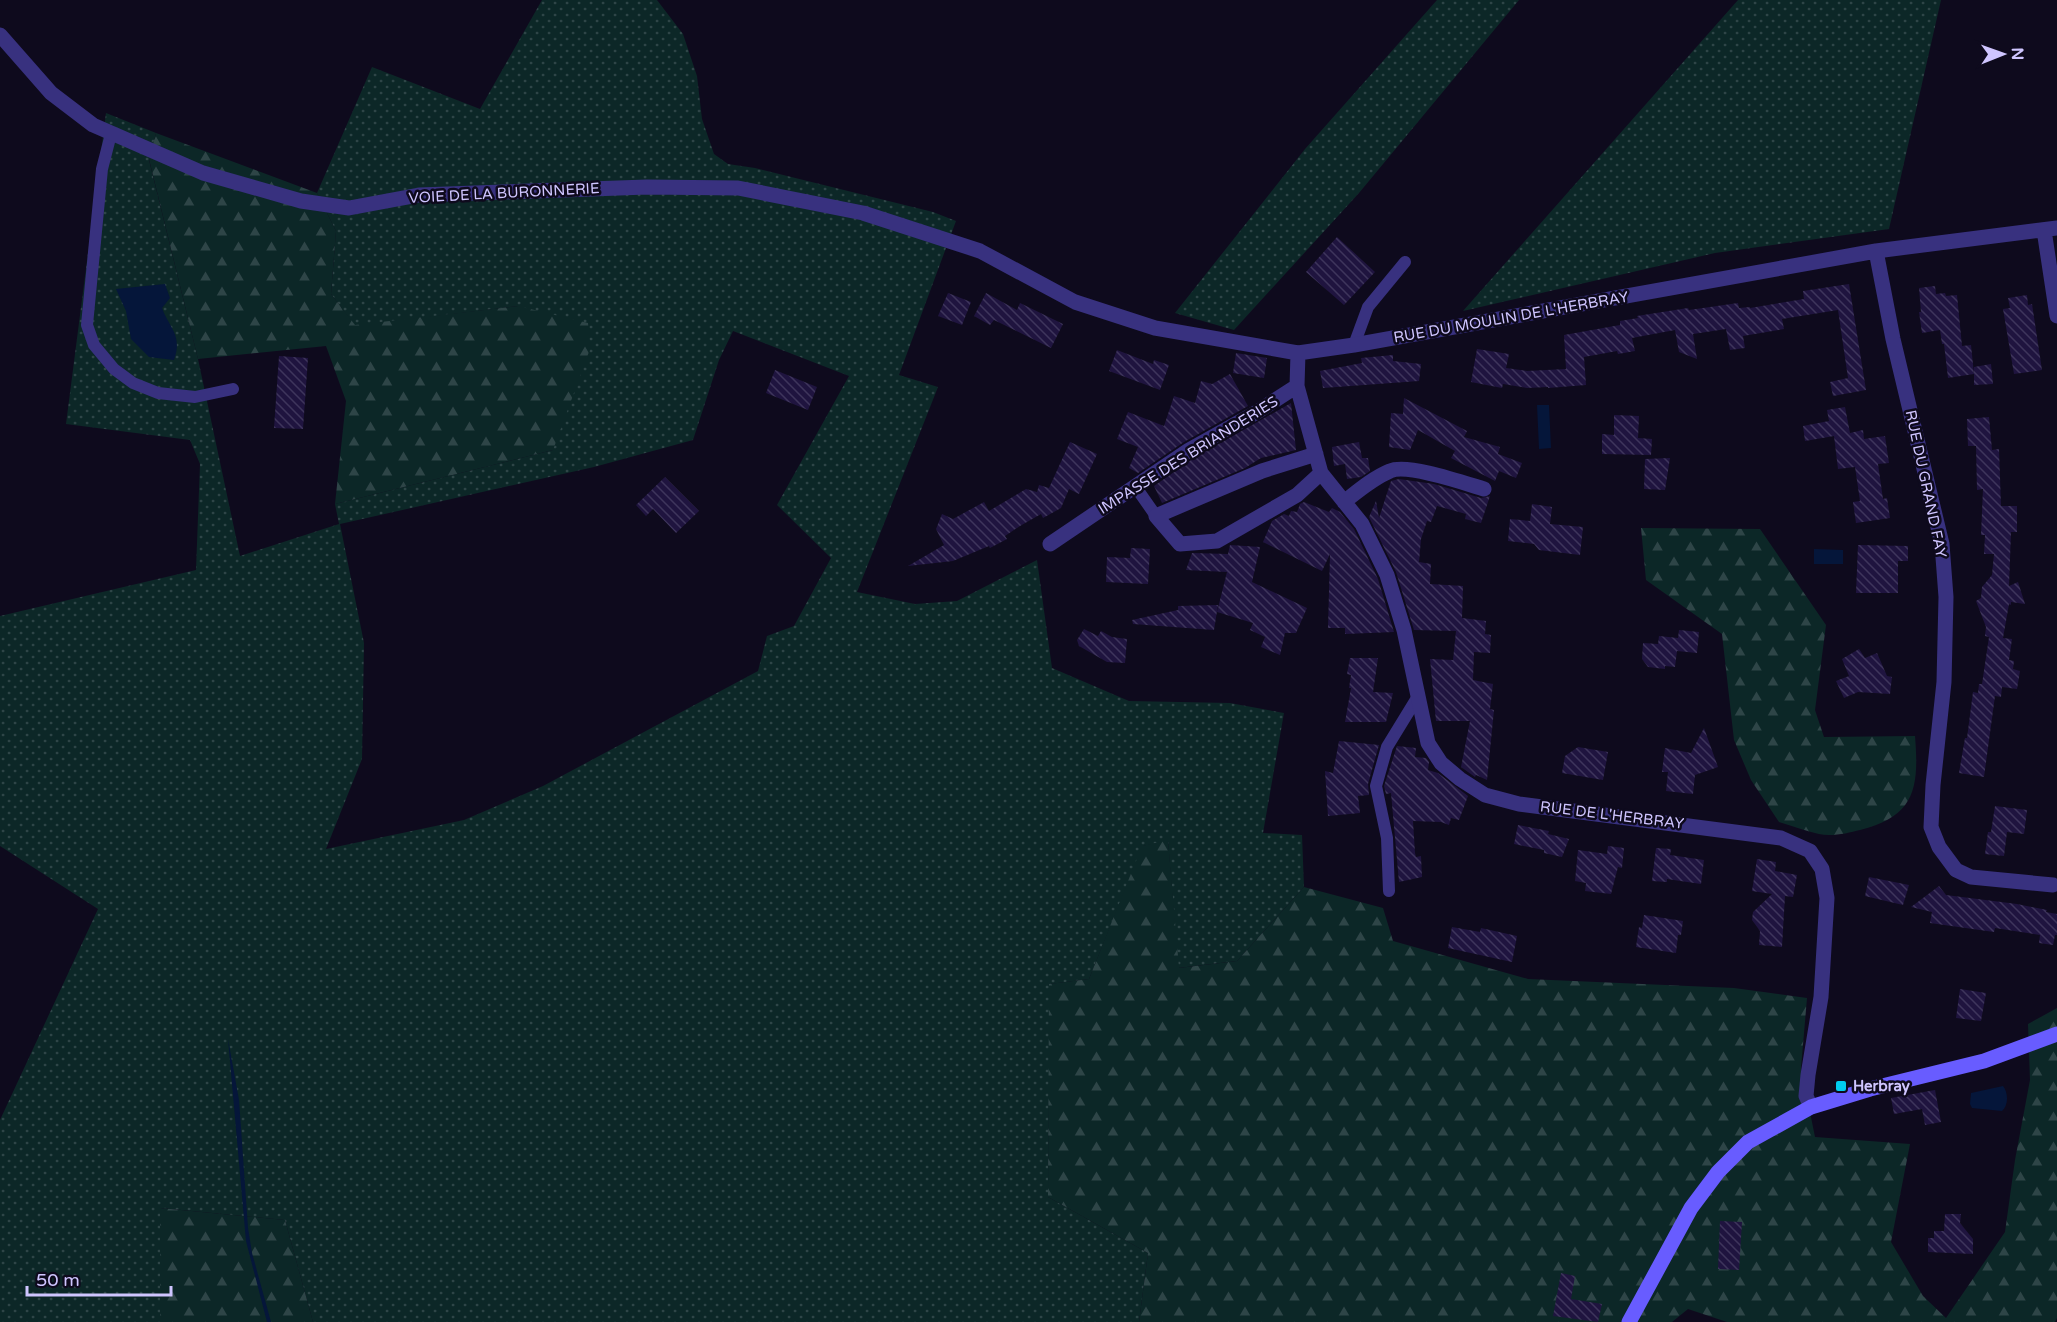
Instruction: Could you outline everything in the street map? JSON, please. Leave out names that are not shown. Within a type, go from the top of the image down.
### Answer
[{"type":"street","name":"VOIE DE LA BURONNERIE","points":[[0,35],[51,93],[93,125],[203,173],[301,201],[349,208],[419,195],[612,188],[738,188],[863,213],[980,251]]},
{"type":"street","name":"RUE DU MOULIN DE L'HERBRAY","points":[[980,251],[1075,302],[1118,317],[1155,328],[1298,353],[1354,345],[1875,251],[2050,229]]},
{"type":"street","points":[[2050,229],[2057,316]]},
{"type":"street","name":"RUE DU GRAND FAY","points":[[1875,251],[1893,339],[1942,544],[1946,597],[1944,682],[1931,827],[1939,847],[1956,870],[1971,876],[2054,885]]},
{"type":"street","name":"RUE DE L'HERBRAY","points":[[1298,353],[1297,386],[1321,473],[1362,524],[1387,575],[1404,630],[1428,743],[1441,763],[1485,795],[1519,804],[1781,838],[1810,851],[1822,869],[1827,898],[1821,997],[1806,1096],[1811,1107]]},
{"type":"street","name":"IMPASSE DES BRIANDERIES","points":[[1050,544],[1189,450],[1257,412],[1297,386]]},
{"type":"street","points":[[1316,454],[1262,471],[1156,516],[1180,544],[1217,541],[1298,495],[1321,473]]},
{"type":"street","points":[[1344,502],[1392,470],[1406,468],[1484,489]]},
{"type":"street","points":[[1629,1322],[1691,1208],[1718,1172],[1748,1142],[1811,1107],[1870,1089],[1984,1061],[2057,1034]]},
{"type":"lane","points":[[111,134],[102,169],[87,325],[94,345],[114,369],[133,383],[158,393],[195,397],[233,389]]},
{"type":"lane","points":[[1354,345],[1368,307],[1405,262]]},
{"type":"lane","points":[[1135,486],[1156,516]]},
{"type":"lane","points":[[1389,891],[1387,838],[1376,786],[1387,747],[1417,698]]},
{"type":"green space","points":[[542,0],[657,0],[683,34],[697,76],[702,119],[714,154],[728,164],[755,168],[933,212],[956,221],[899,375],[938,387],[857,592],[915,604],[957,601],[1037,560],[1052,668],[1129,701],[1230,703],[1284,713],[1263,833],[1302,835],[1304,887],[1237,961],[1178,968],[1168,841],[1143,846],[1089,979],[1050,984],[1048,1197],[1148,1253],[1139,1322],[313,1322],[285,1220],[161,1208],[160,1322],[0,1322],[0,1120],[98,909],[0,846],[0,616],[196,570],[200,464],[190,440],[66,424],[106,113],[156,133],[149,160],[198,359],[240,556],[339,524],[335,504],[553,450],[518,306],[355,326],[331,294],[336,231],[317,193],[372,67],[480,109]],"holes":[[[733,331],[849,376],[777,505],[831,558],[794,626],[767,636],[758,671],[543,786],[464,820],[326,849],[362,759],[364,643],[340,524],[594,467],[693,440],[719,360]]]},
{"type":"green space","points":[[1437,0],[1519,0],[1359,193],[1234,330],[1175,313],[1305,149]]},
{"type":"green space","points":[[1738,0],[1941,0],[1889,229],[1715,253],[1463,311]]},
{"type":"green space","points":[[156,133],[317,193],[336,231],[331,294],[355,325],[518,306],[588,323],[590,349],[553,450],[335,504],[346,401],[326,346],[198,359],[149,159]]},
{"type":"green space","points":[[1641,528],[1760,529],[1826,625],[1815,710],[1824,737],[1915,736],[1914,784],[1903,808],[1893,817],[1879,824],[1840,834],[1819,834],[1779,822],[1751,780],[1734,740],[1722,634],[1646,580]]},
{"type":"green space","points":[[1168,840],[1179,968],[1237,961],[1304,887],[1383,908],[1393,941],[1528,979],[1734,988],[1807,998],[1801,1068],[1815,1137],[1910,1144],[1891,1242],[1923,1296],[1946,1318],[2005,1232],[2015,1160],[2030,1080],[2028,1024],[2057,1008],[2057,1318],[2055,1322],[1727,1322],[1688,1309],[1672,1322],[1139,1322],[1148,1253],[1048,1197],[1049,984],[1089,979],[1142,846]]},
{"type":"green space","points":[[160,1208],[285,1220],[313,1322],[160,1322]]},
{"type":"water","points":[[165,284],[170,298],[162,308],[176,338],[174,360],[149,357],[131,339],[126,311],[116,289]]},
{"type":"water","points":[[1537,405],[1549,405],[1551,448],[1539,449]]},
{"type":"water","points":[[1814,549],[1843,550],[1843,564],[1814,564]]},
{"type":"water","points":[[228,1039],[239,1100],[248,1228],[252,1253],[271,1322],[267,1322],[246,1241]]},
{"type":"water","points":[[2003,1086],[2007,1098],[2002,1111],[1972,1108],[1971,1093]]},
{"type":"building","points":[[1337,237],[1375,272],[1344,305],[1306,272]]},
{"type":"building","points":[[1849,284],[1866,390],[1833,396],[1830,382],[1848,378],[1838,310],[1782,319],[1784,329],[1743,336],[1745,348],[1730,350],[1726,329],[1693,334],[1697,359],[1679,352],[1675,330],[1632,338],[1635,351],[1618,354],[1617,351],[1584,357],[1586,385],[1527,388],[1503,384],[1502,388],[1471,382],[1477,349],[1509,354],[1506,368],[1527,371],[1566,369],[1564,335],[1620,325],[1620,321],[1638,318],[1637,316],[1688,308],[1689,310],[1738,303],[1739,308],[1750,308],[1804,299],[1803,291]]},
{"type":"building","points":[[1935,286],[1936,294],[1957,295],[1962,346],[1971,345],[1974,374],[1948,378],[1940,330],[1922,333],[1919,288]]},
{"type":"building","points":[[948,293],[971,302],[962,325],[938,316]]},
{"type":"building","points":[[986,293],[1017,310],[1020,303],[1063,324],[1051,348],[994,320],[990,325],[974,316]]},
{"type":"building","points":[[2027,295],[2028,305],[2032,304],[2042,370],[2014,374],[2003,309],[2010,308],[2008,298]]},
{"type":"building","points":[[1117,350],[1153,364],[1154,360],[1169,365],[1160,390],[1109,371]]},
{"type":"building","points":[[1236,353],[1267,358],[1264,378],[1233,373]]},
{"type":"building","points":[[1393,355],[1393,361],[1421,364],[1419,381],[1323,388],[1320,371],[1362,363],[1361,358]]},
{"type":"building","points":[[279,356],[308,358],[303,429],[274,428]]},
{"type":"building","points":[[1991,364],[1993,384],[1974,385],[1974,367]]},
{"type":"building","points":[[775,370],[817,387],[808,410],[766,393]]},
{"type":"building","points":[[1230,374],[1248,406],[1184,442],[1138,473],[1129,468],[1138,447],[1117,439],[1128,412],[1164,426],[1174,396],[1195,403],[1201,381],[1212,384]]},
{"type":"building","points":[[1404,398],[1467,431],[1464,437],[1500,447],[1498,454],[1522,463],[1516,478],[1499,471],[1495,481],[1451,458],[1455,451],[1418,430],[1410,450],[1389,447],[1391,413],[1403,414]]},
{"type":"building","points":[[1291,403],[1296,450],[1261,458],[1245,468],[1162,503],[1154,486],[1194,458]]},
{"type":"building","points":[[1845,407],[1850,433],[1863,430],[1864,439],[1885,436],[1889,463],[1878,464],[1883,499],[1887,498],[1890,518],[1856,523],[1853,502],[1860,501],[1855,467],[1838,469],[1834,436],[1805,441],[1803,426],[1829,421],[1827,410]]},
{"type":"building","points":[[1614,415],[1639,416],[1638,438],[1652,439],[1651,455],[1602,454],[1602,434],[1614,435]]},
{"type":"building","points":[[1989,417],[1992,450],[1999,449],[2001,506],[2017,506],[2017,532],[2011,532],[2009,586],[2018,582],[2025,604],[2011,602],[2011,605],[2009,604],[2003,638],[2012,639],[2009,660],[2014,661],[2013,669],[2020,671],[2017,689],[2002,687],[2001,697],[1995,696],[1984,777],[1959,773],[1965,738],[1967,738],[1973,692],[1978,693],[1979,684],[1982,684],[1989,637],[1985,636],[1986,627],[1976,601],[1981,598],[1982,587],[1992,575],[1994,554],[1984,554],[1985,535],[1981,535],[1983,489],[1977,490],[1976,446],[1968,446],[1967,419]]},
{"type":"building","points":[[1070,442],[1097,454],[1079,494],[1069,489],[1061,508],[1043,518],[1041,514],[1005,536],[1007,539],[990,548],[989,546],[953,561],[908,566],[944,545],[936,529],[942,514],[953,519],[984,502],[989,511],[1026,489],[1037,492],[1039,485],[1049,488]]},
{"type":"building","points":[[1359,442],[1362,458],[1368,458],[1370,471],[1361,477],[1347,479],[1345,464],[1334,466],[1332,447]]},
{"type":"building","points":[[1670,458],[1665,490],[1644,489],[1645,459]]},
{"type":"building","points":[[665,477],[699,511],[676,533],[653,509],[646,516],[636,505]]},
{"type":"building","points":[[1399,479],[1434,484],[1481,498],[1490,496],[1481,523],[1465,519],[1466,514],[1437,506],[1431,522],[1427,521],[1421,539],[1419,562],[1431,564],[1430,584],[1463,586],[1462,618],[1486,621],[1485,634],[1491,635],[1490,653],[1474,652],[1473,680],[1493,684],[1490,709],[1494,710],[1487,780],[1476,775],[1475,777],[1461,767],[1470,721],[1436,721],[1430,659],[1453,660],[1456,631],[1414,630],[1396,572],[1369,517],[1376,501],[1379,518],[1391,481]]},
{"type":"building","points":[[1304,502],[1329,512],[1332,508],[1340,512],[1354,529],[1378,579],[1394,632],[1345,634],[1345,628],[1328,628],[1330,554],[1322,571],[1263,542],[1272,521],[1284,514],[1289,516],[1291,511],[1297,512],[1300,504]]},
{"type":"building","points":[[1532,504],[1552,507],[1550,524],[1583,527],[1580,555],[1539,550],[1534,544],[1508,541],[1510,519],[1530,521]]},
{"type":"building","points":[[1230,545],[1260,547],[1252,582],[1307,608],[1296,633],[1285,633],[1280,655],[1261,647],[1265,637],[1250,630],[1253,623],[1217,612],[1227,572],[1186,570],[1192,553],[1228,554]]},
{"type":"building","points":[[1858,545],[1908,546],[1908,561],[1898,561],[1898,593],[1856,593]]},
{"type":"building","points":[[1131,548],[1150,549],[1148,584],[1106,582],[1107,557],[1130,558]]},
{"type":"building","points":[[1218,605],[1214,630],[1133,624],[1132,620],[1178,610],[1178,606]]},
{"type":"building","points":[[1084,629],[1098,636],[1101,631],[1112,637],[1127,639],[1125,663],[1107,662],[1079,646],[1077,640]]},
{"type":"building","points":[[1679,630],[1699,632],[1697,653],[1677,651],[1675,667],[1665,666],[1665,669],[1648,667],[1642,659],[1643,643],[1658,644],[1659,636],[1678,638]]},
{"type":"building","points":[[1859,649],[1865,658],[1877,653],[1887,676],[1892,677],[1890,694],[1858,692],[1844,698],[1836,681],[1849,676],[1842,659]]},
{"type":"building","points":[[1350,658],[1378,658],[1373,692],[1393,693],[1386,722],[1345,722],[1351,688],[1349,688],[1351,675],[1347,674]]},
{"type":"building","points":[[1704,728],[1718,767],[1695,775],[1693,794],[1666,791],[1668,772],[1662,772],[1665,748],[1691,753]]},
{"type":"building","points":[[1339,741],[1379,745],[1368,784],[1369,795],[1358,796],[1360,813],[1328,816],[1325,771],[1333,773]]},
{"type":"building","points":[[1397,746],[1416,748],[1415,757],[1426,758],[1429,762],[1428,770],[1438,773],[1468,796],[1459,820],[1451,818],[1449,825],[1441,822],[1413,821],[1415,853],[1416,857],[1421,856],[1422,877],[1399,882],[1391,793],[1386,794],[1384,786]]},
{"type":"building","points":[[1578,747],[1608,752],[1603,780],[1562,773],[1565,756]]},
{"type":"building","points":[[1995,806],[2027,810],[2024,834],[2007,832],[2004,856],[1985,854]]},
{"type":"building","points":[[1518,825],[1549,831],[1548,834],[1569,839],[1562,857],[1544,853],[1544,850],[1514,844]]},
{"type":"building","points":[[1608,846],[1624,848],[1622,868],[1618,867],[1611,894],[1585,891],[1586,883],[1575,881],[1578,850],[1607,854]]},
{"type":"building","points":[[1656,848],[1671,849],[1670,855],[1704,860],[1701,884],[1667,879],[1667,882],[1652,881]]},
{"type":"building","points":[[1757,859],[1776,862],[1775,871],[1797,875],[1793,897],[1785,896],[1782,947],[1759,945],[1760,931],[1752,920],[1753,912],[1772,894],[1752,891]]},
{"type":"building","points":[[1869,877],[1909,885],[1903,905],[1865,896]]},
{"type":"building","points":[[1939,886],[1946,895],[2017,904],[2057,914],[2057,935],[2055,935],[2053,945],[2039,943],[2040,935],[1995,928],[1994,932],[1930,923],[1932,912],[1911,907]]},
{"type":"building","points":[[1644,915],[1683,921],[1681,935],[1678,935],[1676,953],[1636,947],[1639,927],[1642,928]]},
{"type":"building","points":[[1452,927],[1480,932],[1481,928],[1517,936],[1512,962],[1448,948]]},
{"type":"building","points":[[1960,989],[1986,993],[1981,1021],[1956,1018]]},
{"type":"building","points":[[1935,1090],[1941,1122],[1925,1125],[1922,1109],[1894,1114],[1891,1098]]},
{"type":"building","points":[[1945,1214],[1961,1214],[1960,1223],[1973,1239],[1973,1254],[1928,1252],[1928,1238],[1934,1238],[1934,1231],[1944,1231]]},
{"type":"building","points":[[1720,1221],[1742,1222],[1739,1270],[1718,1269]]},
{"type":"building","points":[[1561,1273],[1575,1276],[1571,1299],[1602,1304],[1598,1322],[1553,1316]]},
{"type":"place","name":"Herbray","points":[[1841,1086]]}]
